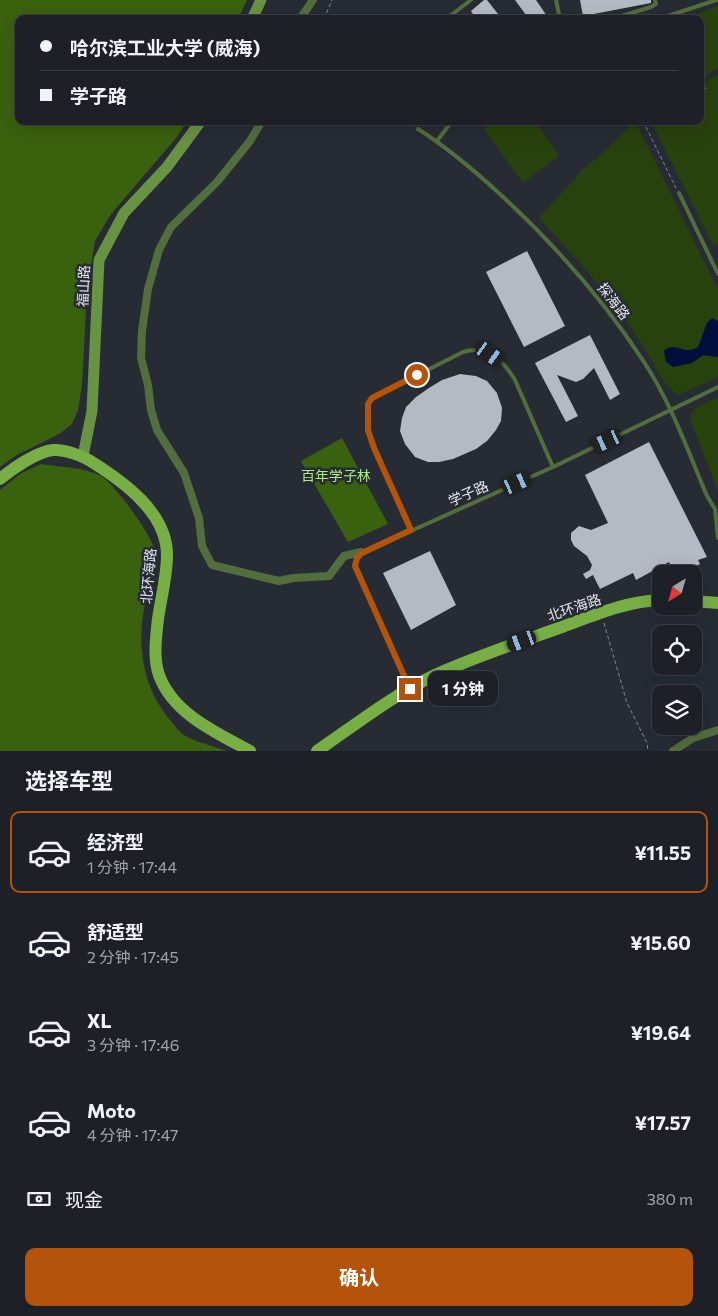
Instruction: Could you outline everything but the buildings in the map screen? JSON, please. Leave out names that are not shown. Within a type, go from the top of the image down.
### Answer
[{"type":"main road","points":[[254,15],[261,0]]},
{"type":"main road","name":"福山路","points":[[83,456],[92,410],[99,260],[124,213],[167,167],[198,125]]},
{"type":"main road","name":"北环海路","points":[[0,479],[31,458],[53,450],[83,456],[129,486],[159,522],[165,539],[167,555],[156,635],[156,655],[159,674],[168,694],[186,712],[250,751]]},
{"type":"main road","name":"北环海路","points":[[317,751],[410,689],[434,676],[506,647],[603,612],[652,601]]},
{"type":"main road","points":[[702,602],[718,603]]},
{"type":"street","points":[[303,15],[313,0]]},
{"type":"street","points":[[260,125],[250,141],[216,182],[171,227],[159,250],[148,288],[142,331],[141,358],[152,410],[157,430],[184,473],[199,518],[202,546],[212,565],[279,581],[293,578],[328,576],[344,556],[361,552]]},
{"type":"street","points":[[673,751],[693,738],[718,730]]},
{"type":"lane","points":[[451,15],[471,0]]},
{"type":"lane","points":[[556,0],[559,15]]},
{"type":"lane","points":[[625,15],[651,7],[656,4],[655,0]]},
{"type":"lane","points":[[671,15],[716,0]]},
{"type":"lane","points":[[437,140],[449,125]]},
{"type":"lane","name":"探海路","points":[[418,129],[437,140],[522,214],[604,305],[645,363],[670,410],[708,496],[716,509],[718,538]]},
{"type":"lane","points":[[679,193],[718,274]]},
{"type":"lane","points":[[411,530],[371,439],[368,422],[368,404],[372,398],[463,352],[481,349],[499,360],[509,370],[516,380],[553,467]]},
{"type":"lane","name":"学子路","points":[[410,689],[355,566],[357,558],[362,553],[553,467],[718,387]]},
{"type":"path","points":[[326,15],[332,0]]},
{"type":"path","points":[[412,125],[418,129]]},
{"type":"path","points":[[645,125],[679,193]]},
{"type":"path","points":[[603,612],[605,628],[627,703],[647,743],[648,751]]},
{"type":"green space","points":[[0,0],[247,0],[240,15],[15,15],[15,125],[184,125],[177,137],[111,214],[95,241],[87,291],[82,385],[78,410],[72,424],[59,434],[15,456],[0,467]]},
{"type":"green space","points":[[718,6],[718,67],[704,78],[704,15],[694,15]]},
{"type":"green space","points":[[718,74],[718,243],[713,245],[653,125],[704,125],[704,83]]},
{"type":"green space","points":[[489,125],[538,125],[559,156],[523,183],[484,129]]},
{"type":"green space","points":[[631,125],[637,125],[718,289],[718,377],[679,395],[666,384],[637,337],[612,302],[539,218],[584,168],[600,156]]},
{"type":"green space","points":[[718,397],[718,492],[690,419],[696,408]]},
{"type":"green space","name":"百年学子林","points":[[342,438],[388,524],[348,542],[301,461]]},
{"type":"green space","points":[[41,464],[80,469],[101,476],[115,489],[134,513],[150,538],[156,556],[142,620],[142,651],[148,681],[161,709],[180,732],[193,739],[227,751],[0,751],[0,490],[20,474]]},
{"type":"shaded area","points":[[712,318],[718,321],[718,357],[703,355],[692,363],[673,367],[666,362],[664,351],[668,348],[674,347],[689,350],[698,347],[707,323]]},
{"type":"route","points":[[410,689],[355,566],[357,558],[362,553],[411,530],[374,448],[368,430],[367,414],[368,404],[372,398],[417,375]]}]
